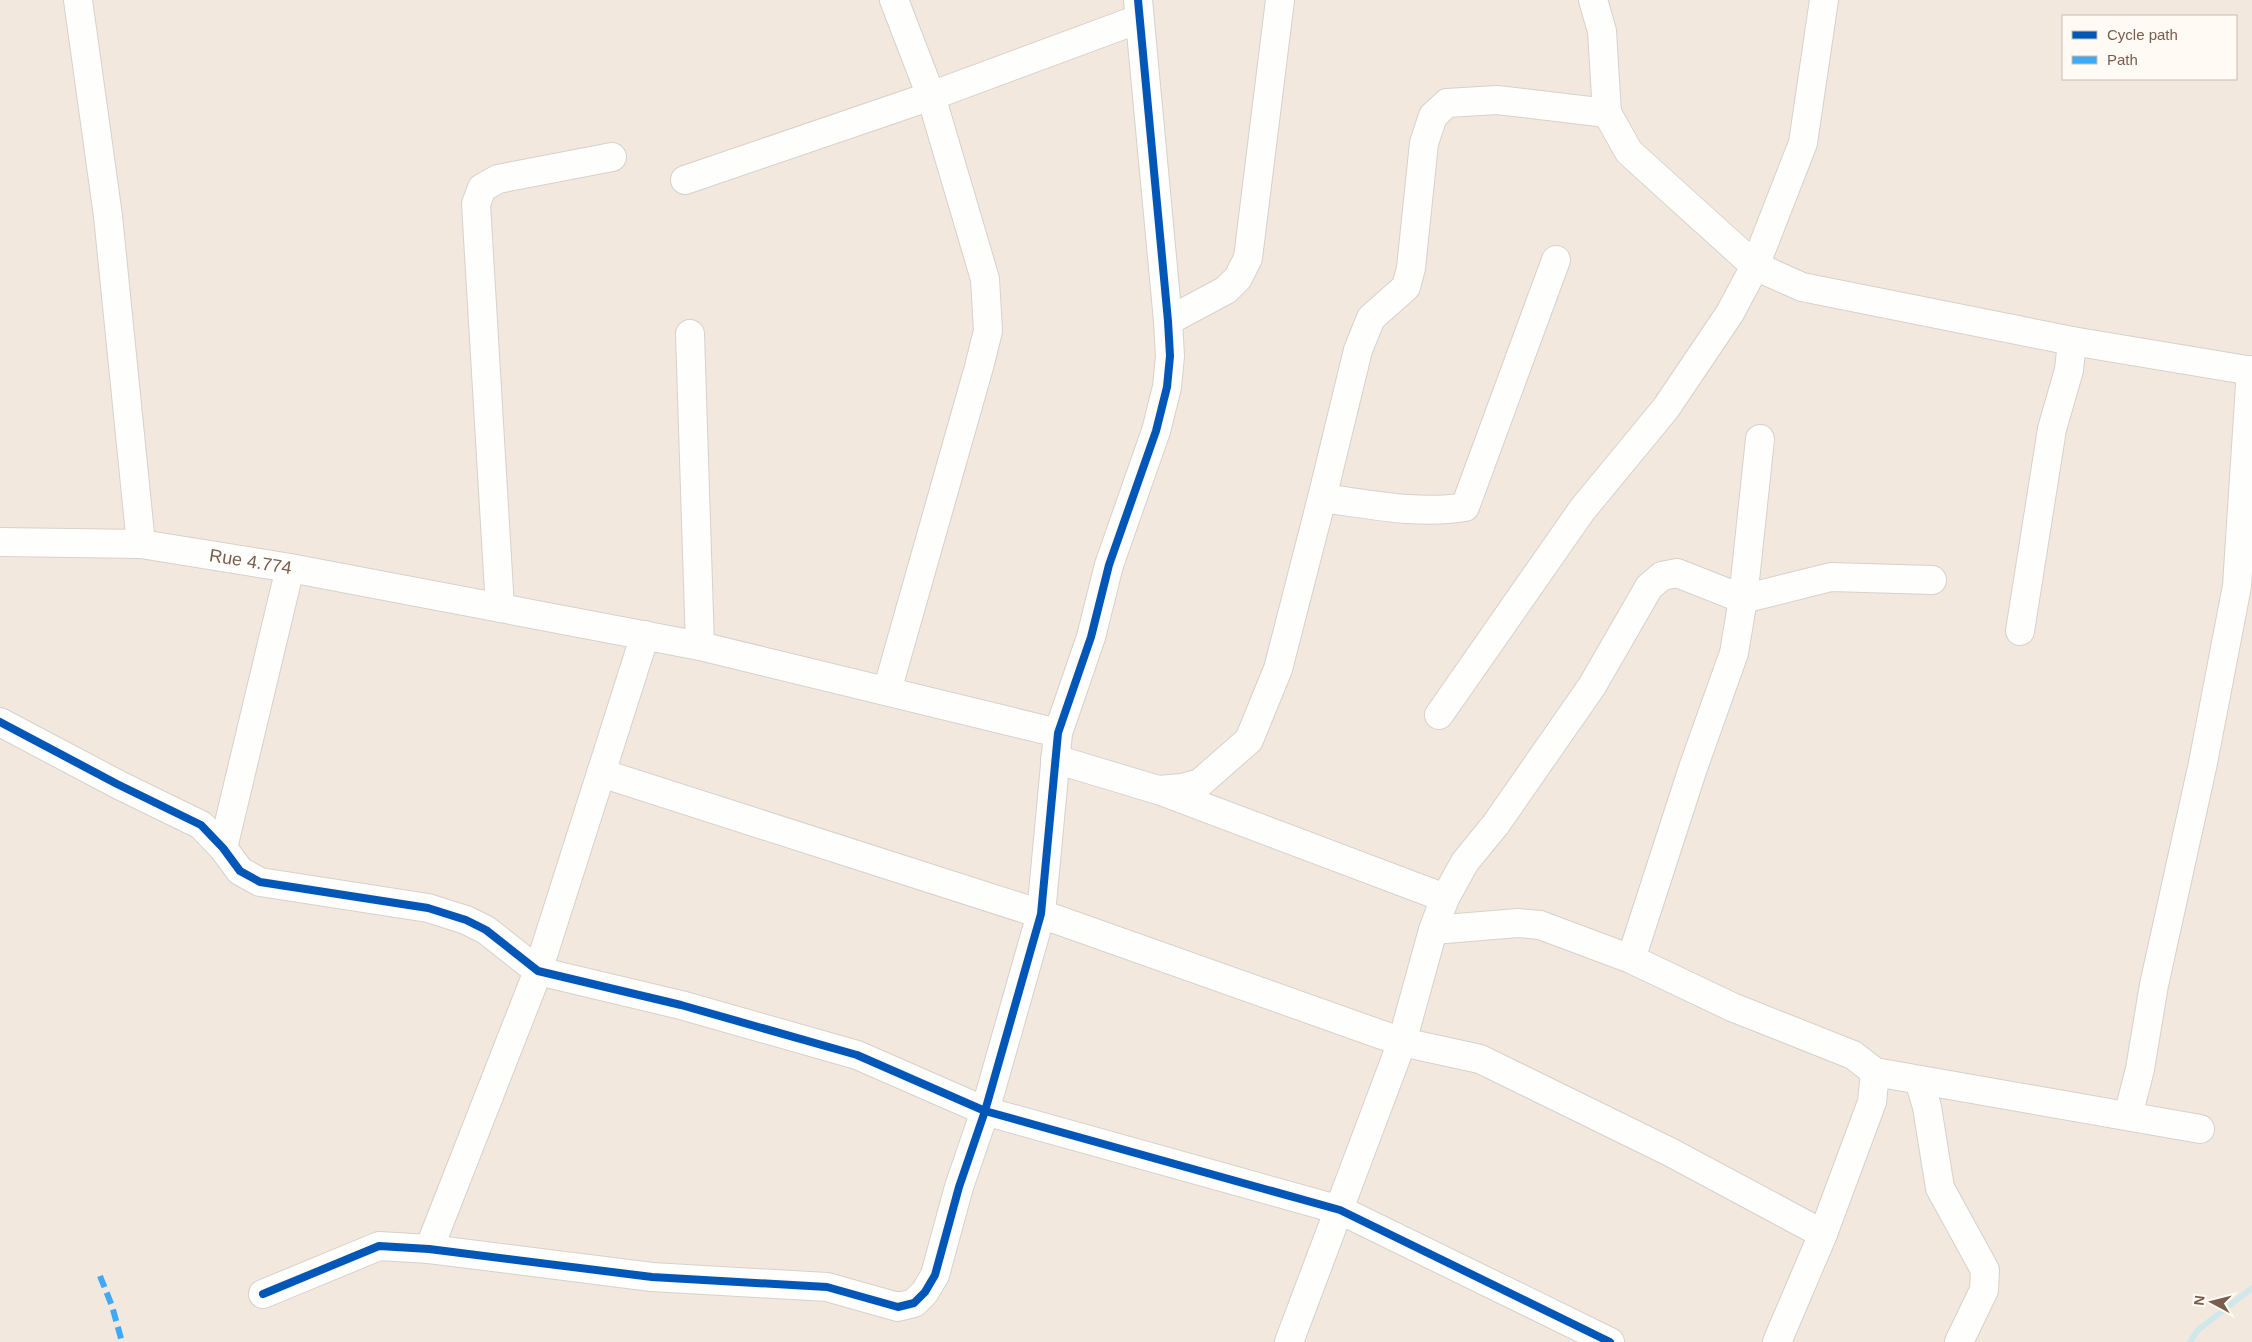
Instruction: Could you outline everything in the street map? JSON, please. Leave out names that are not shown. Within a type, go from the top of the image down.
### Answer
[{"type":"street","points":[[78,0],[108,216],[141,544]]},
{"type":"street","points":[[887,691],[980,367],[988,331],[985,279],[931,96],[894,0]]},
{"type":"street","points":[[1168,322],[1226,290],[1238,278],[1248,258],[1280,0]]},
{"type":"street","points":[[1593,0],[1602,31],[1607,112],[1629,152],[1755,266],[1802,287],[2072,341],[2251,370],[2245,588],[2203,763],[2154,985],[2140,1069],[2128,1116]]},
{"type":"street","points":[[1439,715],[1582,510],[1666,408],[1730,313],[1755,266],[1803,143],[1824,0]]},
{"type":"street","points":[[263,1294],[379,1246],[429,1249],[652,1277],[827,1287],[898,1307],[914,1303],[925,1292],[935,1275],[959,1187],[985,1112],[1041,914],[1058,733],[1091,637],[1109,565],[1156,431],[1167,387],[1170,356],[1168,322],[1138,9],[931,96],[685,180]]},
{"type":"street","points":[[1158,790],[1182,788],[1200,783],[1249,740],[1278,669],[1358,350],[1371,318],[1406,287],[1412,268],[1424,143],[1433,116],[1447,103],[1497,100],[1607,112]]},
{"type":"street","points":[[500,608],[476,204],[482,188],[498,179],[612,157]]},
{"type":"street","points":[[1322,498],[1408,509],[1465,507],[1556,260]]},
{"type":"street","points":[[690,334],[700,646]]},
{"type":"street","points":[[2020,631],[2052,429],[2070,370],[2072,341]]},
{"type":"street","points":[[1631,959],[1693,768],[1734,653],[1744,599],[1760,439]]},
{"type":"street","name":"Rue 4.774","points":[[0,542],[141,544],[290,568],[700,646],[1058,733]]},
{"type":"street","points":[[223,848],[290,568]]},
{"type":"street","points":[[1289,1342],[1402,1042],[1445,898],[1466,862],[1496,824],[1592,686],[1649,587],[1662,576],[1677,573],[1744,599],[1831,577],[1932,580]]},
{"type":"street","points":[[429,1249],[538,971],[645,635]]},
{"type":"street","points":[[0,722],[117,784],[201,825],[223,848],[240,871],[260,882],[428,908],[466,920],[486,930],[538,971],[681,1005],[858,1055],[985,1112],[1340,1210],[1610,1342]]},
{"type":"street","points":[[1055,759],[1158,790],[1445,898]]},
{"type":"street","points":[[601,773],[1041,914],[1402,1042],[1480,1059],[1670,1152],[1823,1234]]},
{"type":"street","points":[[1434,930],[1518,923],[1540,925],[1631,959],[1732,1007],[1853,1055],[1875,1072],[2200,1129]]},
{"type":"street","points":[[1777,1342],[1823,1234],[1872,1102],[1875,1072]]},
{"type":"street","points":[[1919,1080],[1927,1107],[1940,1188],[1985,1270],[1984,1290],[1959,1342]]},
{"type":"shaded area","points":[[0,0],[2252,0],[2252,1342],[0,1342]]},
{"type":"waterway","points":[[2190,1342],[2198,1330],[2252,1288]]},
{"type":"marked path","points":[[100,1276],[112,1306],[122,1342]]},
{"type":"cycle path","points":[[263,1294],[379,1246],[429,1249],[652,1277],[827,1287],[898,1307],[914,1303],[925,1292],[935,1275],[959,1187],[985,1111],[1041,914],[1058,733],[1091,637],[1109,565],[1156,431],[1167,387],[1170,356],[1168,321],[1138,0]]},
{"type":"cycle path","points":[[0,722],[117,784],[201,825],[223,848],[240,871],[260,882],[428,908],[466,920],[486,930],[538,971],[681,1005],[857,1055],[985,1111],[1340,1210],[1610,1342]]}]
